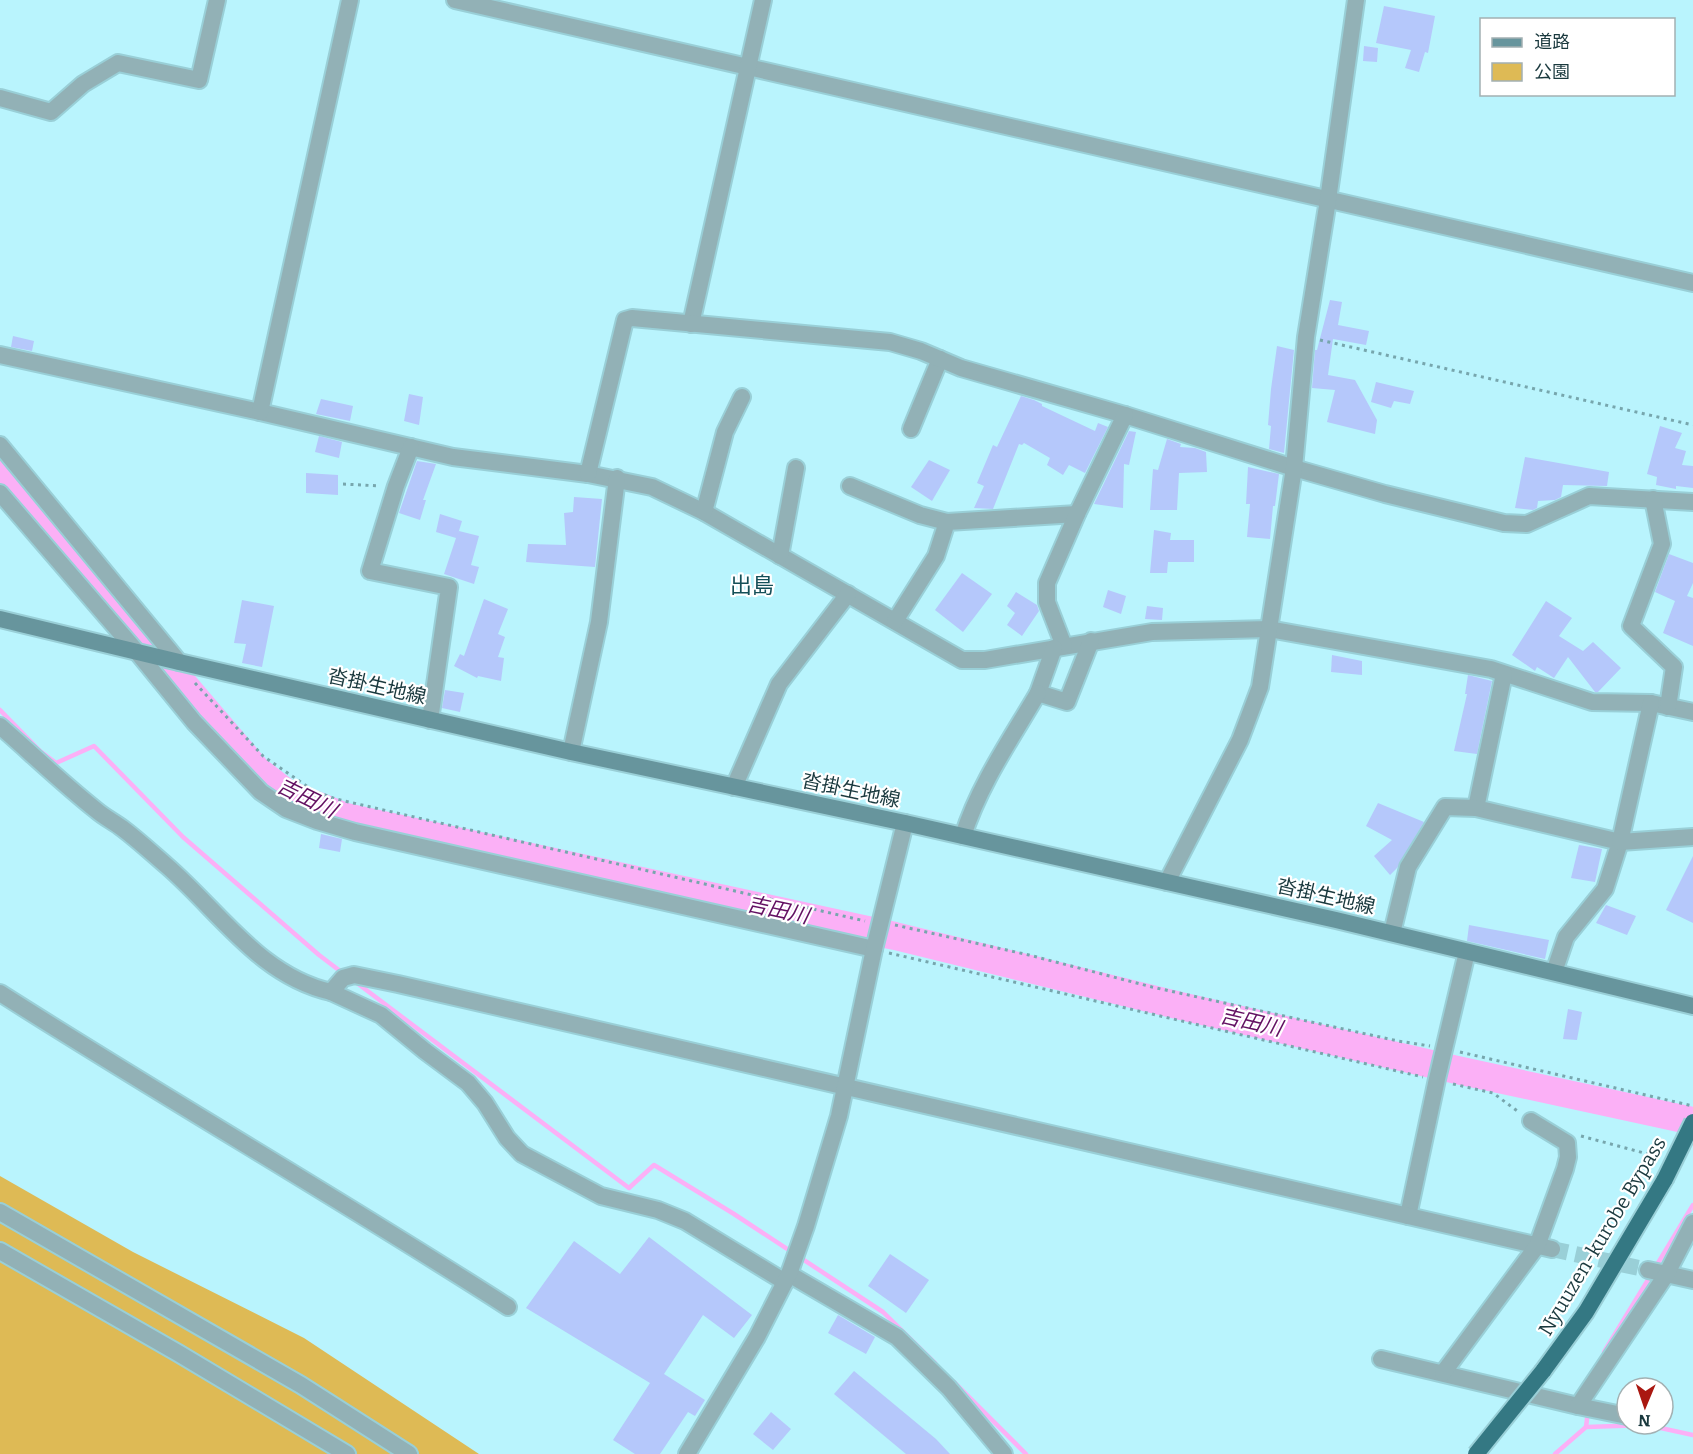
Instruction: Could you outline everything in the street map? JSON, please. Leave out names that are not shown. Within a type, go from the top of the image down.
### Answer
[{"type":"highway","name":"Nyuuzen-kurobe Bypass","points":[[1476,1454],[1543,1371],[1586,1312],[1665,1179],[1693,1122]]},
{"type":"main road","name":"沓掛生地線","points":[[0,619],[571,752],[905,823],[1392,933],[1693,1006]]},
{"type":"street","points":[[0,98],[51,112],[83,84],[118,63],[199,80],[217,0]]},
{"type":"street","points":[[260,412],[350,0]]},
{"type":"street","points":[[455,0],[1693,283]]},
{"type":"street","points":[[691,324],[746,68],[763,0]]},
{"type":"street","points":[[1167,882],[1240,740],[1260,687],[1294,468],[1306,337],[1356,0]]},
{"type":"street","points":[[588,474],[625,320],[632,318],[890,342],[972,371],[1125,415],[1294,468],[1385,494],[1504,523],[1527,524],[1589,496],[1693,501]]},
{"type":"street","points":[[0,355],[453,457],[617,478],[652,487],[704,512],[962,660],[985,660],[1152,632],[1269,628],[1491,669],[1592,702],[1651,703],[1693,712]]},
{"type":"street","points":[[911,429],[940,359]]},
{"type":"street","points":[[704,512],[725,432],[742,397]]},
{"type":"street","points":[[963,836],[968,820],[991,772],[1038,693],[1059,647],[1047,602],[1047,583],[1077,514],[1125,415]]},
{"type":"street","points":[[0,445],[178,662]]},
{"type":"street","points":[[411,447],[396,486],[370,571],[449,587],[430,720]]},
{"type":"street","points":[[780,556],[796,468]]},
{"type":"street","points":[[571,752],[599,622],[617,478]]},
{"type":"street","points":[[850,486],[920,515],[946,522],[1077,514]]},
{"type":"street","points":[[0,493],[231,763],[261,792],[286,809],[355,832],[875,949]]},
{"type":"street","points":[[1653,499],[1662,544],[1631,626],[1674,667],[1668,707]]},
{"type":"street","points":[[895,621],[936,556],[946,522]]},
{"type":"street","points":[[734,787],[779,684],[848,594]]},
{"type":"street","points":[[1038,693],[1066,702],[1091,641]]},
{"type":"street","points":[[1476,808],[1504,674]]},
{"type":"street","points":[[1554,972],[1566,937],[1605,889],[1620,842],[1651,703]]},
{"type":"street","points":[[0,726],[57,778],[98,812],[123,828],[170,869],[279,972],[381,1015],[468,1083],[485,1103],[507,1138],[522,1154],[601,1196],[658,1210],[685,1221],[897,1337],[949,1388],[1004,1454]]},
{"type":"street","points":[[1392,933],[1408,867],[1445,807],[1476,808],[1620,842],[1693,837]]},
{"type":"street","points":[[687,1454],[757,1337],[787,1278],[839,1116],[905,823]]},
{"type":"street","points":[[1408,1216],[1467,951]]},
{"type":"street","points":[[331,992],[343,978],[354,975],[1545,1247]]},
{"type":"street","points":[[0,993],[416,1248],[508,1307]]},
{"type":"street","points":[[1443,1374],[1545,1247],[1568,1157],[1567,1143],[1531,1121]]},
{"type":"street","points":[[0,1212],[301,1385],[410,1454]]},
{"type":"street","points":[[1578,1406],[1666,1275],[1693,1223]]},
{"type":"street","points":[[0,1251],[347,1454]]},
{"type":"street","points":[[1648,1270],[1693,1280]]},
{"type":"street","points":[[1382,1359],[1615,1414]]},
{"type":"path","points":[[1306,337],[1693,424]]},
{"type":"path","points":[[343,484],[396,486]]},
{"type":"path","points":[[178,662],[204,694],[262,756],[314,791],[336,799],[871,922],[882,921],[1029,955],[1152,987],[1398,1041],[1445,1048],[1693,1106]]},
{"type":"path","points":[[875,949],[1492,1093],[1531,1121]]},
{"type":"path","points":[[1574,1134],[1661,1157]]},
{"type":"green space","points":[[0,1176],[133,1252],[304,1338],[479,1454],[0,1454]]},
{"type":"building","points":[[1384,6],[1435,16],[1428,53],[1425,52],[1419,72],[1405,68],[1411,50],[1376,43]]},
{"type":"building","points":[[1364,46],[1378,48],[1377,62],[1363,61]]},
{"type":"building","points":[[1330,300],[1342,302],[1338,325],[1369,331],[1366,345],[1333,339],[1328,375],[1355,380],[1377,420],[1375,434],[1327,422],[1335,390],[1312,388],[1315,350],[1317,350]]},
{"type":"building","points":[[13,336],[34,341],[32,351],[11,347]]},
{"type":"building","points":[[1277,346],[1294,350],[1284,453],[1269,449],[1271,426],[1268,425]]},
{"type":"building","points":[[1376,382],[1414,391],[1410,404],[1394,401],[1391,408],[1371,402]]},
{"type":"building","points":[[409,394],[423,397],[419,425],[404,421]]},
{"type":"building","points":[[1021,396],[1034,400],[1095,431],[1098,423],[1108,427],[1085,473],[1069,465],[1063,475],[1047,465],[1050,458],[1024,443],[1019,444],[993,509],[974,508],[984,486],[977,483],[993,445],[997,447]]},
{"type":"building","points":[[321,399],[353,406],[350,421],[316,414]]},
{"type":"building","points":[[1660,426],[1682,433],[1675,448],[1686,451],[1682,465],[1693,466],[1693,488],[1676,486],[1676,489],[1656,485],[1657,477],[1647,474]]},
{"type":"building","points":[[1129,431],[1136,432],[1129,465],[1124,464],[1123,508],[1094,504]]},
{"type":"building","points":[[319,436],[342,442],[339,458],[315,452]]},
{"type":"building","points":[[1167,439],[1181,444],[1180,447],[1195,448],[1206,452],[1207,472],[1179,473],[1177,510],[1150,510],[1153,469],[1158,470]]},
{"type":"building","points":[[1525,457],[1609,472],[1607,486],[1563,485],[1561,497],[1555,500],[1538,501],[1537,508],[1533,510],[1515,508]]},
{"type":"building","points":[[929,460],[950,470],[932,501],[911,487]]},
{"type":"building","points":[[417,461],[436,464],[423,500],[426,500],[420,520],[399,513]]},
{"type":"building","points":[[1248,467],[1279,474],[1270,539],[1247,537],[1250,504],[1246,504]]},
{"type":"building","points":[[306,473],[338,475],[338,495],[306,493]]},
{"type":"building","points":[[574,497],[602,499],[595,567],[526,562],[528,544],[566,545],[564,513],[573,512]]},
{"type":"building","points":[[440,514],[462,521],[458,534],[459,531],[479,536],[471,565],[479,567],[474,584],[444,574],[456,538],[436,532]]},
{"type":"building","points":[[1154,530],[1171,533],[1170,540],[1194,540],[1194,562],[1168,562],[1167,573],[1150,573]]},
{"type":"building","points":[[1669,554],[1693,563],[1693,583],[1687,596],[1693,598],[1693,646],[1663,633],[1675,601],[1655,592]]},
{"type":"building","points":[[962,573],[992,594],[963,632],[935,610]]},
{"type":"building","points":[[1108,590],[1126,596],[1121,614],[1103,607]]},
{"type":"building","points":[[1016,592],[1037,605],[1039,611],[1022,636],[1007,625],[1015,613],[1007,606]]},
{"type":"building","points":[[484,599],[508,609],[498,634],[505,637],[498,657],[504,658],[501,681],[478,676],[477,678],[454,666],[460,654],[464,656]]},
{"type":"building","points":[[242,600],[274,606],[262,667],[242,663],[246,644],[234,643]]},
{"type":"building","points":[[1546,601],[1572,618],[1559,636],[1583,651],[1593,642],[1621,668],[1598,692],[1595,692],[1568,657],[1554,678],[1537,667],[1535,671],[1512,655]]},
{"type":"building","points":[[1147,606],[1163,608],[1162,620],[1145,619]]},
{"type":"building","points":[[1332,655],[1362,661],[1362,675],[1331,672]]},
{"type":"building","points":[[1468,675],[1492,681],[1477,754],[1454,751],[1467,694],[1465,694]]},
{"type":"building","points":[[445,690],[464,693],[460,712],[442,708]]},
{"type":"building","points":[[1378,803],[1424,822],[1397,868],[1390,875],[1374,856],[1392,840],[1366,826]]},
{"type":"building","points":[[321,834],[342,839],[340,852],[319,848]]},
{"type":"building","points":[[1579,845],[1602,849],[1595,882],[1571,878]]},
{"type":"building","points":[[1693,856],[1693,923],[1666,910]]},
{"type":"building","points":[[1606,905],[1636,916],[1627,935],[1596,923]]},
{"type":"building","points":[[1469,925],[1549,940],[1545,959],[1467,941]]},
{"type":"building","points":[[1568,1009],[1582,1012],[1577,1040],[1563,1039]]},
{"type":"building","points":[[649,1237],[752,1315],[734,1338],[703,1315],[664,1374],[705,1400],[695,1416],[688,1412],[660,1454],[635,1454],[613,1440],[650,1383],[526,1308],[574,1241],[620,1274]]},
{"type":"building","points":[[890,1254],[929,1280],[906,1313],[868,1286]]},
{"type":"building","points":[[838,1315],[875,1337],[866,1354],[828,1333]]},
{"type":"building","points":[[854,1371],[936,1439],[950,1454],[906,1454],[834,1394]]},
{"type":"building","points":[[771,1412],[791,1429],[773,1450],[753,1434]]},
{"type":"waterway","name":"吉田川","points":[[0,469],[257,770],[288,794],[346,817],[895,936],[1185,1007],[1457,1070],[1693,1121]]},
{"type":"waterway","points":[[0,710],[40,751],[56,763],[94,746],[183,837],[344,974]]},
{"type":"waterway","points":[[353,980],[629,1188],[654,1165],[734,1214],[883,1312],[935,1363]]},
{"type":"waterway","points":[[1655,1268],[1693,1205]]},
{"type":"waterway","points":[[1604,1352],[1651,1275]]},
{"type":"waterway","points":[[954,1382],[1026,1454]]},
{"type":"waterway","points":[[1586,1427],[1588,1411]]},
{"type":"waterway","points":[[1555,1454],[1586,1427],[1647,1425],[1693,1435]]},
{"type":"tunnel","points":[[1552,1249],[1648,1270]]},
{"type":"district","name":"出島","points":[[752,585]]}]
